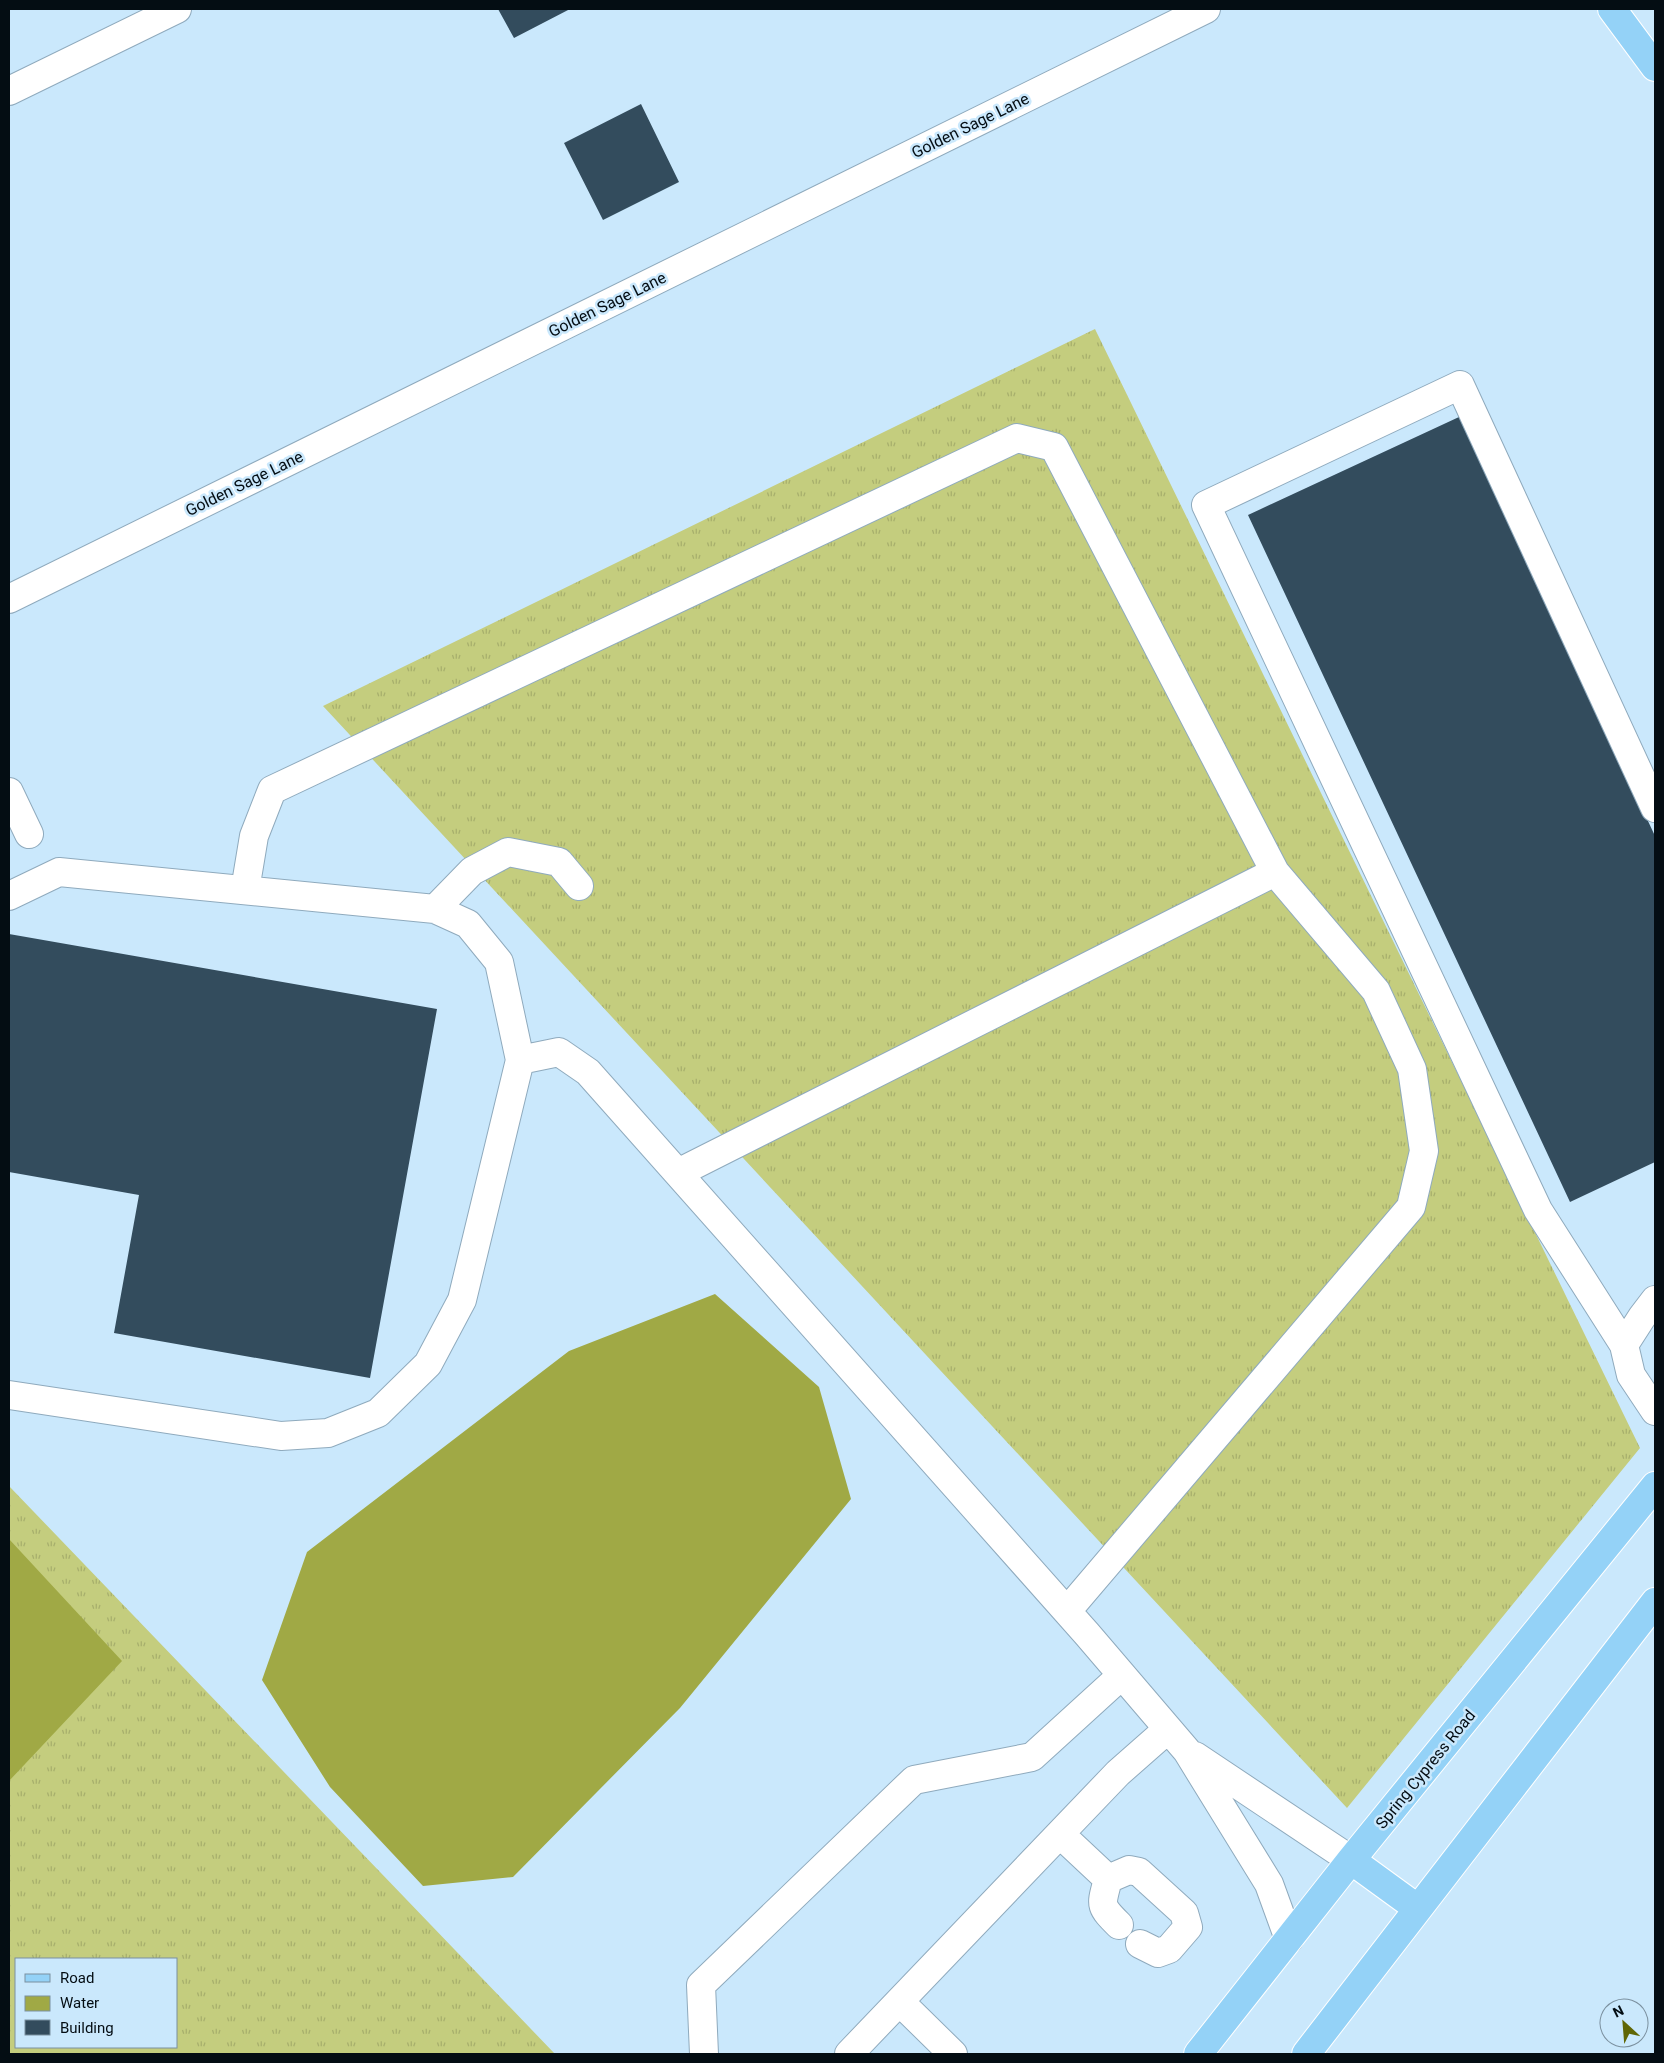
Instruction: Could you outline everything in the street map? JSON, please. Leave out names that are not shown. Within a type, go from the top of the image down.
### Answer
[{"type":"main road","points":[[1612,9],[1655,67]]},
{"type":"main road","name":"Spring Cypress Road","points":[[1198,2054],[1351,1860],[1655,1486]]},
{"type":"main road","points":[[1306,2054],[1655,1602]]},
{"type":"main road","points":[[1351,1860],[1417,1908]]},
{"type":"street","points":[[9,92],[177,9]]},
{"type":"street","name":"Golden Sage Lane","points":[[9,598],[1206,9]]},
{"type":"street","points":[[1655,808],[1460,385],[1206,505],[1538,1210],[1624,1345],[1631,1376],[1655,1411]]},
{"type":"street","points":[[246,890],[254,836],[272,790],[1017,438],[1054,447],[1275,872],[1376,991],[1412,1069],[1424,1151],[1411,1207],[1067,1611]]},
{"type":"street","points":[[9,792],[29,834]]},
{"type":"street","points":[[435,910],[472,871],[508,852],[558,862],[579,886]]},
{"type":"street","points":[[9,896],[59,872],[435,910],[468,924],[499,962],[520,1060],[462,1300],[428,1364],[378,1413],[328,1433],[281,1436],[9,1395]]},
{"type":"street","points":[[678,1173],[1275,872]]},
{"type":"street","points":[[520,1060],[559,1052],[588,1072],[1067,1611],[1187,1751],[1269,1884],[1289,1939]]},
{"type":"street","points":[[1624,1345],[1655,1300]]},
{"type":"street","points":[[704,2054],[702,1985],[914,1780],[1032,1757],[1122,1675]]},
{"type":"street","points":[[849,2054],[1118,1773],[1168,1729]]},
{"type":"street","points":[[1187,1751],[1351,1860]]},
{"type":"street","points":[[1060,1834],[1108,1880]]},
{"type":"street","points":[[1119,1925],[1103,1910],[1102,1901],[1108,1880],[1129,1870],[1139,1872],[1184,1913],[1188,1927],[1169,1949],[1158,1953],[1140,1944]]},
{"type":"street","points":[[900,2002],[953,2054]]},
{"type":"green space","points":[[1095,329],[1640,1448],[1347,1808],[323,706]]},
{"type":"green space","points":[[9,1486],[555,2054],[9,2054]]},
{"type":"water","points":[[715,1294],[819,1387],[851,1499],[680,1708],[513,1877],[423,1886],[330,1787],[262,1680],[307,1552],[569,1351]]},
{"type":"water","points":[[9,1539],[122,1661],[9,1781]]},
{"type":"building","points":[[498,9],[570,9],[514,38]]},
{"type":"building","points":[[641,104],[679,182],[603,220],[564,143]]},
{"type":"building","points":[[1459,417],[1655,836],[1655,1162],[1570,1202],[1248,515]]},
{"type":"building","points":[[9,934],[437,1009],[370,1378],[114,1333],[139,1195],[9,1172]]}]
